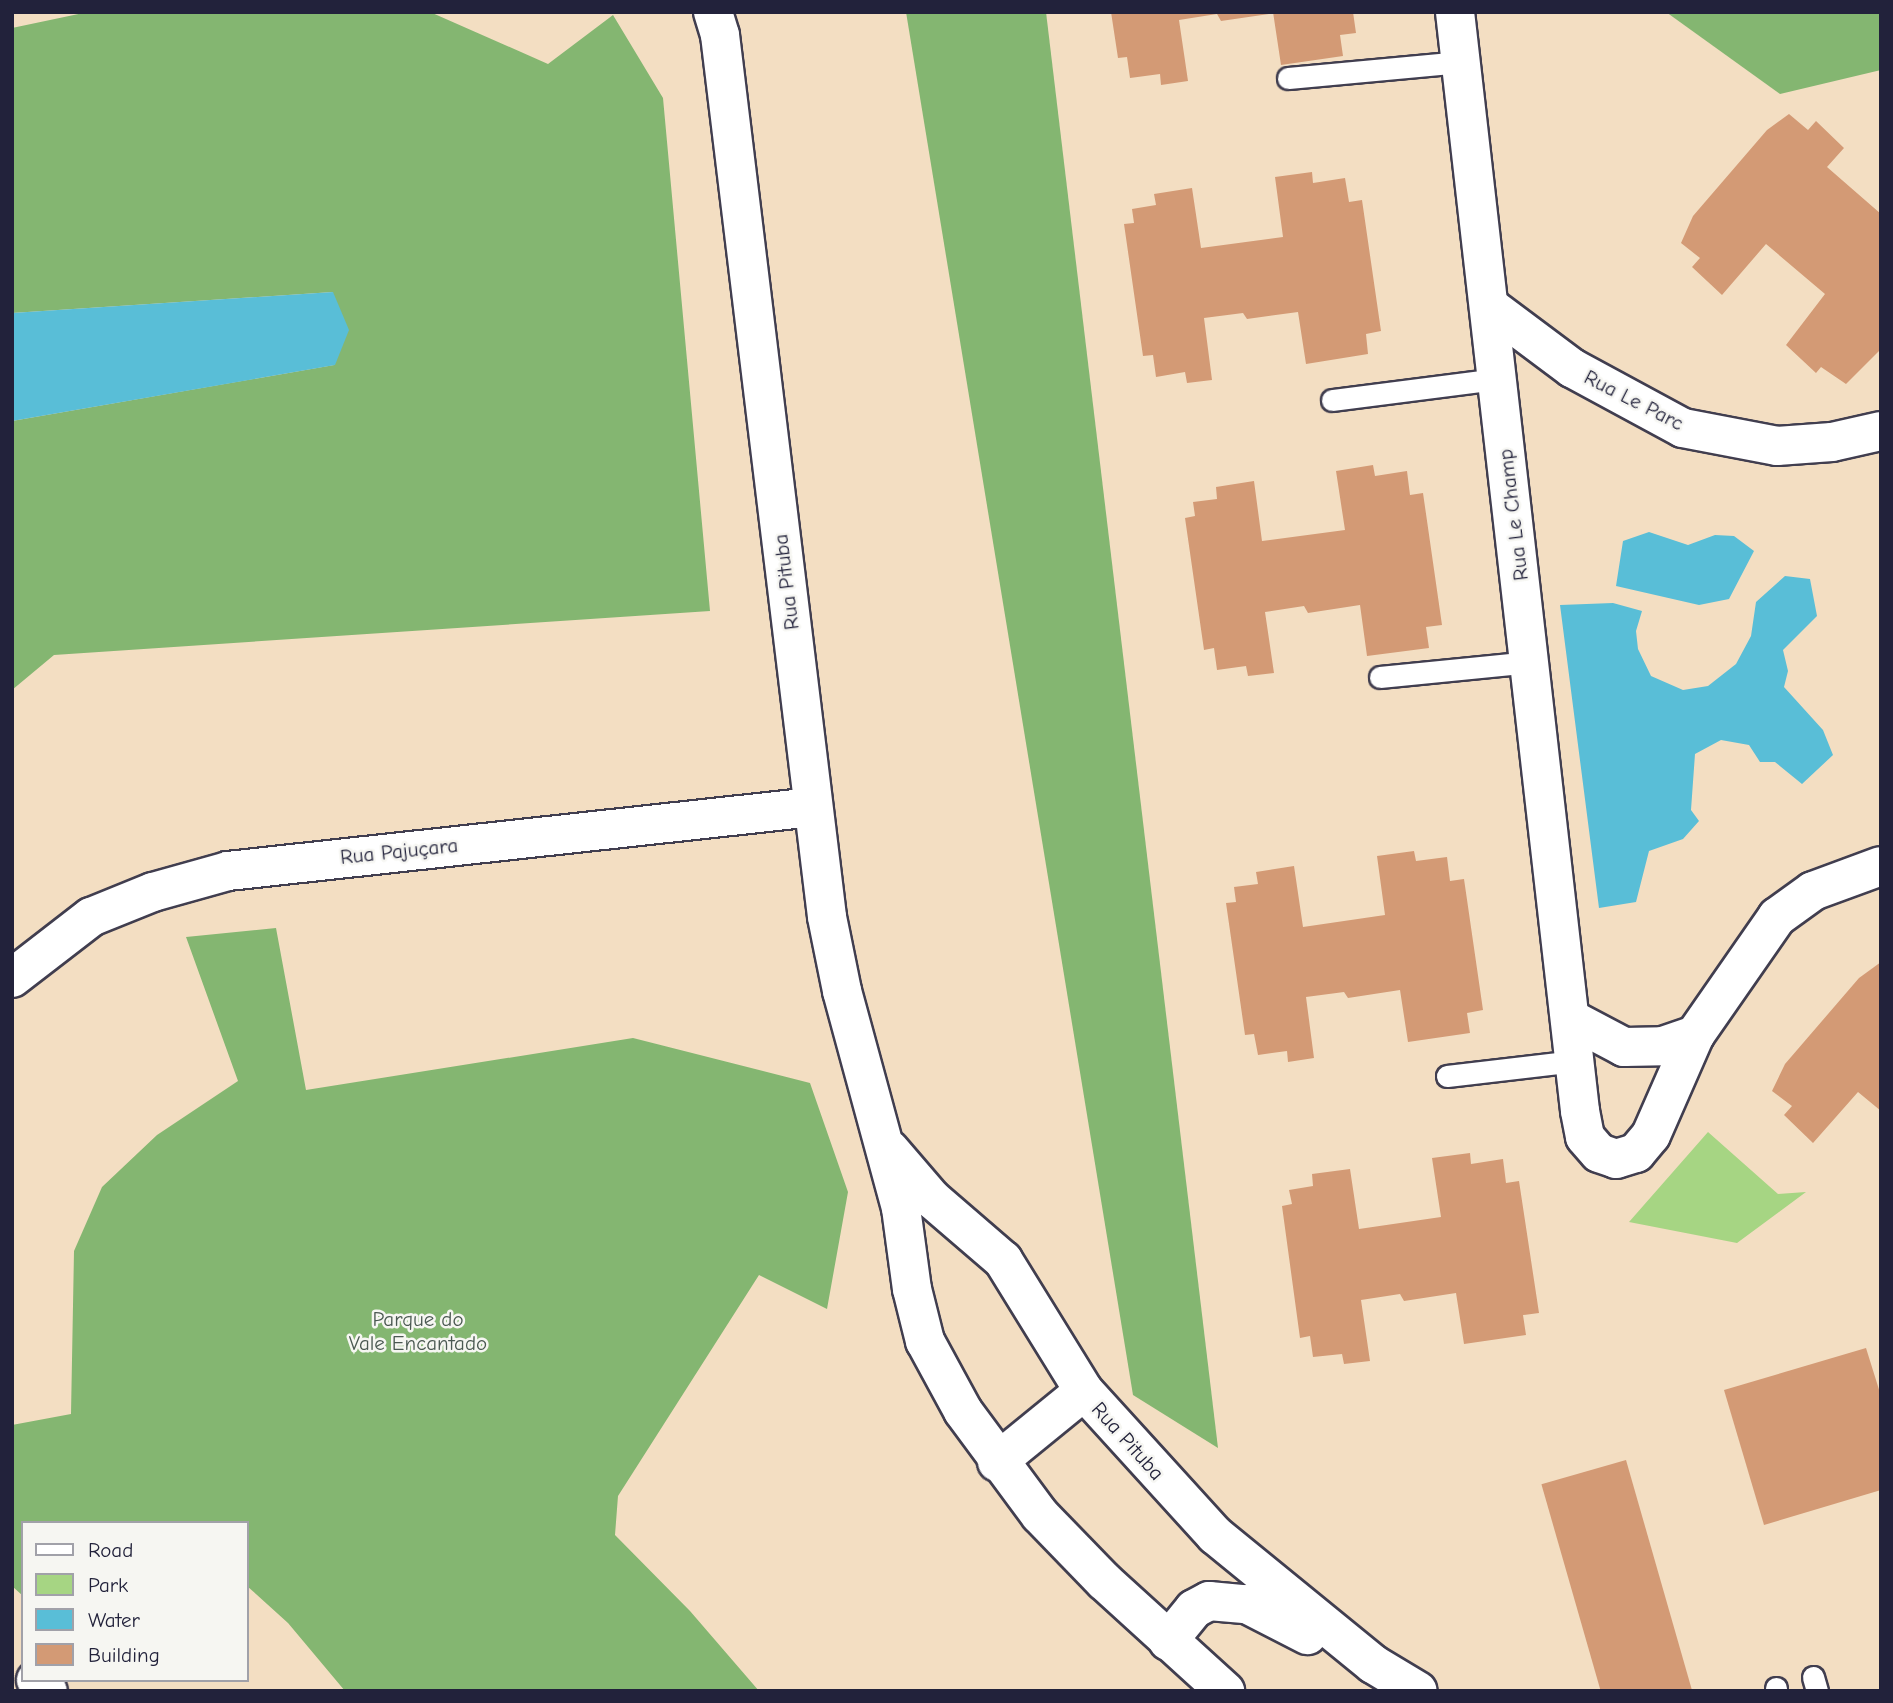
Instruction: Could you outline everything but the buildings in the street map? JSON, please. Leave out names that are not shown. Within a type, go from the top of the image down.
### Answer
[{"type":"street","name":"Rua Pituba","points":[[713,12],[720,35],[827,917],[842,991],[887,1146],[925,1341],[997,1462],[1040,1515],[1168,1641],[1225,1691]]},
{"type":"street","name":"Rua Le Champ","points":[[1455,12],[1575,1061],[1585,1137],[1599,1153],[1616,1159],[1636,1153],[1651,1135],[1695,1035],[1777,917],[1813,891],[1881,866]]},
{"type":"street","name":"Rua Le Parc","points":[[1489,306],[1572,368],[1683,428],[1777,446],[1832,442],[1881,431]]},
{"type":"street","name":"Rua Pajuçara","points":[[12,978],[91,917],[153,892],[228,871],[813,807]]},
{"type":"street","points":[[1571,1018],[1624,1047],[1663,1046],[1695,1035]]},
{"type":"street","name":"Rua Pituba","points":[[887,1146],[932,1199],[1003,1260],[1084,1391],[1215,1535],[1373,1664],[1418,1691]]},
{"type":"street","points":[[997,1462],[1084,1391]]},
{"type":"street","points":[[1168,1641],[1194,1609],[1209,1601],[1227,1600],[1247,1604],[1373,1664]]},
{"type":"lane","points":[[1288,78],[1461,62]]},
{"type":"lane","points":[[1332,400],[1497,379]]},
{"type":"lane","points":[[1380,677],[1530,662]]},
{"type":"lane","points":[[1447,1076],[1575,1061]]},
{"type":"green space","points":[[88,12],[430,12],[548,64],[613,15],[663,98],[710,611],[54,655],[12,690],[12,421],[334,365],[333,292],[12,313],[12,28]]},
{"type":"green space","points":[[906,12],[1046,12],[1218,1448],[1133,1395]]},
{"type":"green space","points":[[1666,12],[1881,12],[1881,70],[1780,94]]},
{"type":"green space","name":"Parque do Vale Encantado","points":[[276,928],[306,1090],[633,1038],[810,1083],[848,1192],[827,1309],[759,1275],[618,1496],[615,1535],[690,1611],[759,1691],[345,1691],[288,1623],[248,1587],[248,1521],[21,1521],[21,1594],[12,1586],[12,1425],[71,1414],[74,1251],[102,1187],[157,1135],[238,1081],[186,937]]},
{"type":"green space","points":[[1708,1132],[1778,1194],[1806,1192],[1737,1243],[1629,1222]]},
{"type":"water","points":[[333,292],[349,330],[335,365],[12,421],[12,313]]},
{"type":"water","points":[[1649,532],[1688,545],[1715,535],[1734,536],[1754,551],[1729,599],[1699,605],[1616,586],[1623,541]]},
{"type":"water","points":[[1785,576],[1810,579],[1817,616],[1783,650],[1788,671],[1784,687],[1823,730],[1833,755],[1802,784],[1775,762],[1760,762],[1749,745],[1721,740],[1695,754],[1691,810],[1699,821],[1683,839],[1649,851],[1636,902],[1599,908],[1560,605],[1613,603],[1642,611],[1636,631],[1638,649],[1651,676],[1683,690],[1708,686],[1736,664],[1751,636],[1756,602]]}]
